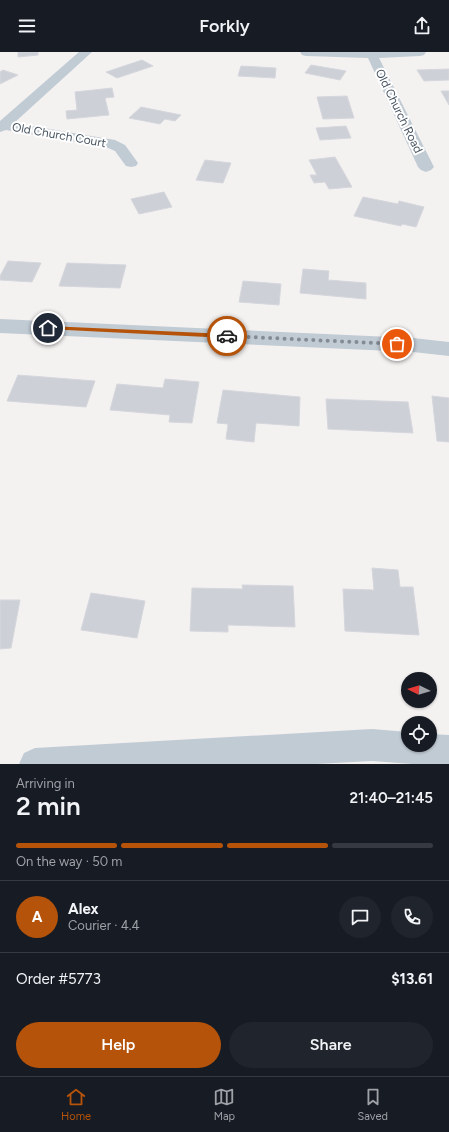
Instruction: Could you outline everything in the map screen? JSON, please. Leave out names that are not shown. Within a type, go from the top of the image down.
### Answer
[{"type":"street","points":[[2,127],[86,52]]},
{"type":"street","points":[[306,52],[372,55],[420,52]]},
{"type":"street","name":"Old Church Road","points":[[372,55],[426,167]]},
{"type":"street","name":"Old Church Court","points":[[2,127],[110,143],[120,148],[131,163]]},
{"type":"street","points":[[0,326],[413,345],[449,350]]},
{"type":"street","points":[[35,764],[372,745],[449,752]]},
{"type":"building","points":[[18,52],[38,52],[38,55],[18,57]]},
{"type":"building","points":[[142,60],[153,66],[117,78],[106,72]]},
{"type":"building","points":[[311,65],[346,71],[340,80],[305,73]]},
{"type":"building","points":[[241,66],[276,68],[275,78],[238,76]]},
{"type":"building","points":[[449,69],[449,80],[424,81],[417,70]]},
{"type":"building","points":[[3,70],[18,75],[0,84],[0,72]]},
{"type":"building","points":[[112,88],[114,97],[105,98],[109,115],[67,119],[66,111],[77,110],[75,92]]},
{"type":"building","points":[[441,91],[449,91],[449,105]]},
{"type":"building","points":[[347,96],[354,118],[323,119],[317,97]]},
{"type":"building","points":[[141,107],[181,115],[175,121],[165,119],[160,124],[129,118]]},
{"type":"building","points":[[346,126],[351,138],[320,140],[316,128]]},
{"type":"building","points":[[335,157],[352,187],[329,189],[325,182],[314,183],[310,175],[317,175],[309,160]]},
{"type":"building","points":[[205,160],[231,163],[223,183],[196,180]]},
{"type":"building","points":[[164,192],[172,207],[139,214],[131,199]]},
{"type":"building","points":[[363,197],[398,204],[399,201],[424,207],[416,227],[402,224],[401,226],[354,216]]},
{"type":"building","points":[[8,261],[41,263],[32,282],[0,280],[0,276]]},
{"type":"building","points":[[67,263],[126,265],[120,288],[59,286]]},
{"type":"building","points":[[303,269],[329,271],[328,280],[366,283],[366,299],[300,293]]},
{"type":"building","points":[[243,281],[281,284],[279,305],[239,302]]},
{"type":"building","points":[[18,375],[95,381],[86,407],[7,401]]},
{"type":"building","points":[[165,379],[199,382],[192,423],[169,422],[170,415],[110,410],[117,384],[163,388]]},
{"type":"building","points":[[223,390],[300,397],[299,426],[256,423],[254,442],[226,439],[228,424],[217,423]]},
{"type":"building","points":[[432,396],[449,398],[449,442],[437,441]]},
{"type":"building","points":[[326,399],[408,402],[413,433],[328,429]]},
{"type":"building","points":[[372,568],[398,570],[400,587],[413,587],[419,635],[345,631],[343,589],[374,590]]},
{"type":"building","points":[[242,585],[293,586],[295,627],[228,625],[228,632],[190,631],[192,588],[243,589]]},
{"type":"building","points":[[91,593],[145,601],[137,638],[81,630]]},
{"type":"building","points":[[0,600],[20,600],[11,648],[0,649]]},
{"type":"way so far","points":[[227,336],[397,344]]},
{"type":"route","points":[[48,328],[227,336]]}]
